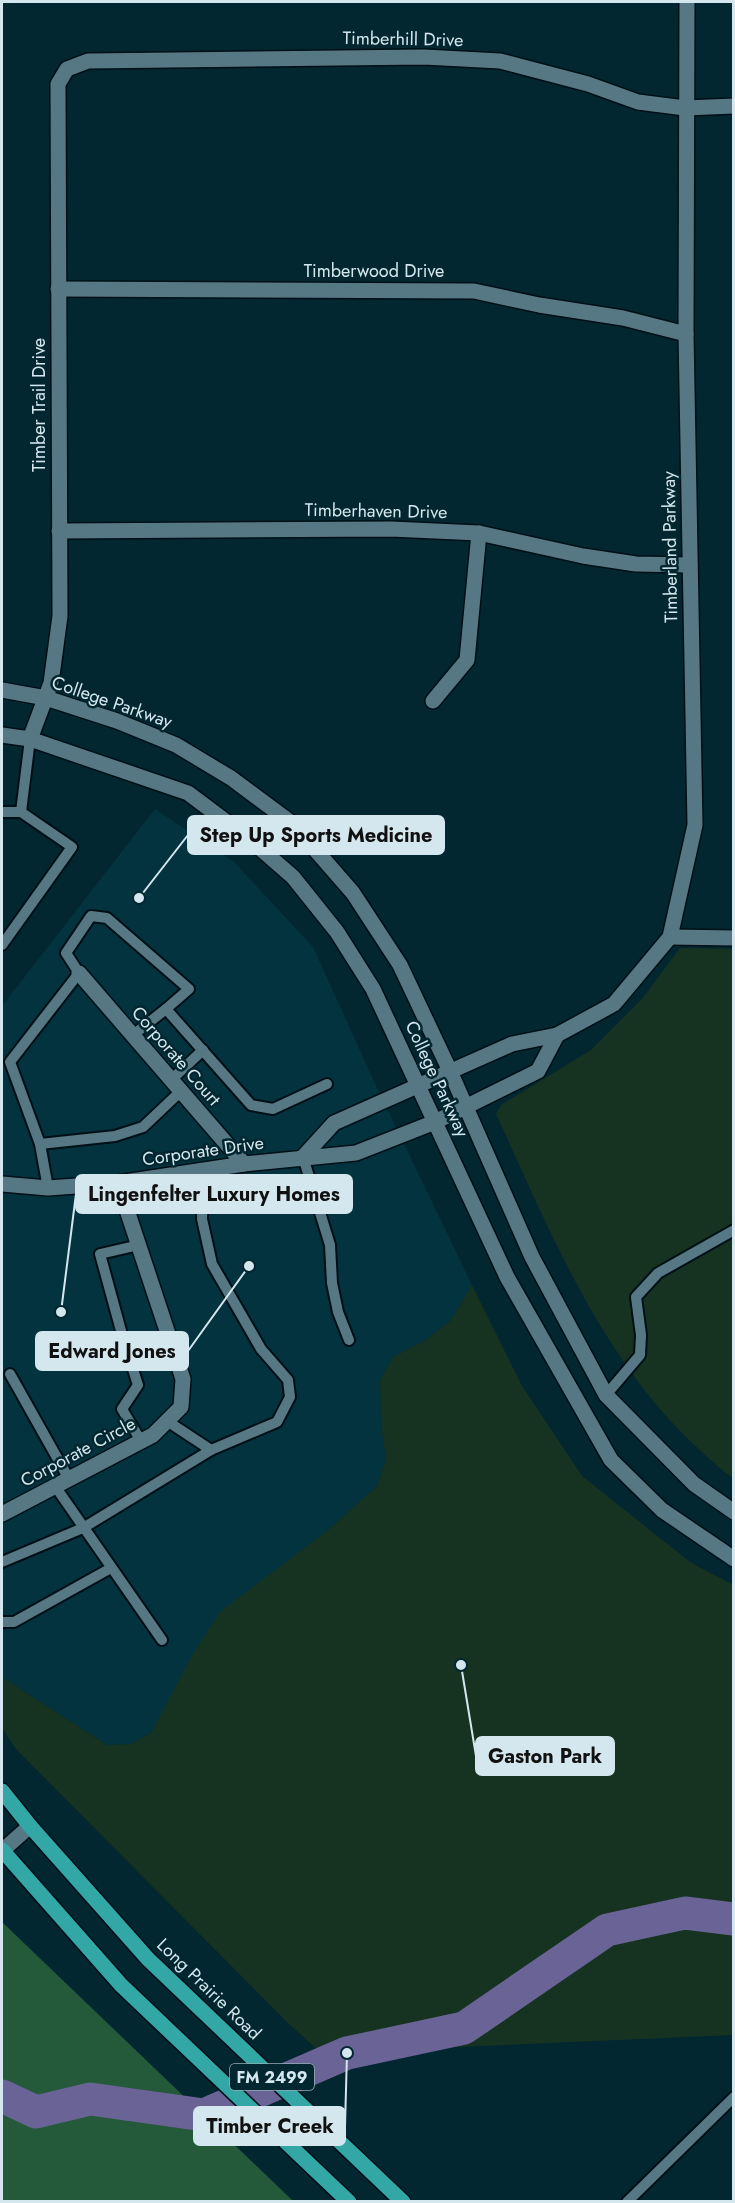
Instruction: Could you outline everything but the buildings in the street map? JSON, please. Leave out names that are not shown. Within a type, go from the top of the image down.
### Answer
[{"type":"main road","name":"Long Prairie Road","points":[[2,1791],[30,1826],[148,1959],[399,2198]]},
{"type":"main road","name":"FM 2499","points":[[2,1850],[121,1985],[349,2202]]},
{"type":"street","name":"Timberland Parkway","points":[[418,1084],[512,1044],[557,1035],[614,1004],[670,937],[695,825],[686,334],[687,2]]},
{"type":"street","name":"Timberhill Drive","points":[[67,69],[88,61],[424,57],[500,61],[588,84],[638,102],[686,108],[734,106]]},
{"type":"street","name":"Timber Trail Drive","points":[[30,739],[51,683],[60,616],[58,84],[67,69]]},
{"type":"street","name":"Timberwood Drive","points":[[58,289],[474,291],[539,305],[623,318],[686,334]]},
{"type":"street","name":"Timberhaven Drive","points":[[59,531],[391,529],[479,533],[539,548],[594,558],[636,564],[690,565]]},
{"type":"street","points":[[434,701],[467,660],[479,533]]},
{"type":"street","name":"College Parkway","points":[[2,690],[46,698],[117,721],[176,745],[231,778],[293,824],[354,893],[400,965],[450,1071],[532,1257],[606,1395],[694,1484],[734,1512]]},
{"type":"street","name":"College Parkway","points":[[2,735],[30,739],[188,793],[248,838],[293,877],[337,932],[372,989],[507,1277],[611,1460],[662,1510],[734,1559]]},
{"type":"street","points":[[670,937],[734,938]]},
{"type":"street","name":"Corporate Court","points":[[79,973],[244,1164]]},
{"type":"street","points":[[435,1122],[538,1071],[557,1035]]},
{"type":"street","points":[[303,1156],[334,1123],[418,1084]]},
{"type":"street","name":"Corporate Drive","points":[[2,1184],[48,1188],[118,1183],[303,1156],[356,1153],[435,1122]]},
{"type":"street","name":"Corporate Circle","points":[[2,1514],[153,1435],[181,1407],[183,1379],[118,1183]]},
{"type":"street","points":[[583,1412],[606,1395]]},
{"type":"street","points":[[2,1850],[30,1826]]},
{"type":"lane","points":[[21,812],[30,739]]},
{"type":"lane","points":[[2,812],[21,812],[72,847],[2,945]]},
{"type":"lane","points":[[48,1188],[40,1144],[10,1062],[79,973],[66,953],[91,916],[107,918],[189,989],[133,1035]]},
{"type":"lane","points":[[166,1009],[251,1105],[273,1109],[327,1084]]},
{"type":"lane","points":[[40,1144],[115,1136],[143,1127],[202,1050]]},
{"type":"lane","points":[[303,1156],[330,1245],[332,1283],[338,1312],[349,1340]]},
{"type":"lane","points":[[2,1562],[83,1528],[211,1450],[277,1422],[290,1397],[288,1380],[261,1349],[212,1264],[202,1219],[203,1170]]},
{"type":"lane","points":[[606,1395],[640,1355],[641,1335],[636,1297],[658,1273],[734,1230]]},
{"type":"lane","points":[[139,1245],[100,1254],[138,1385],[122,1408],[141,1442]]},
{"type":"lane","points":[[10,1374],[69,1479]]},
{"type":"lane","points":[[167,1421],[211,1450]]},
{"type":"lane","points":[[55,1486],[162,1640]]},
{"type":"lane","points":[[2,1622],[14,1622],[111,1568]]},
{"type":"lane","points":[[627,2202],[734,2097]]},
{"type":"shaded area","points":[[155,809],[234,862],[313,947],[377,1088],[472,1285],[450,1321],[424,1341],[393,1357],[380,1380],[381,1424],[386,1459],[377,1486],[327,1531],[164,1710],[151,1733],[131,1744],[107,1745],[2,1677],[2,1006]]},
{"type":"green space","points":[[680,948],[733,949],[733,1478],[702,1452],[667,1417],[635,1378],[607,1337],[559,1250],[496,1114],[501,1105],[591,1050],[642,999]]},
{"type":"green space","points":[[472,1285],[522,1386],[582,1476],[690,1562],[733,1585],[733,2035],[321,2053],[287,2022],[16,1749],[2,1728],[2,1677],[107,1745],[131,1744],[151,1733],[194,1652],[220,1612],[327,1531],[377,1486],[386,1459],[381,1424],[380,1380],[393,1357],[424,1341],[450,1321]]},
{"type":"green space","points":[[2,1922],[293,2201],[2,2201]]},
{"type":"waterway","points":[[2,2096],[36,2112],[90,2099],[204,2115],[347,2053],[464,2028],[607,1930],[685,1913],[734,1919]]},
{"type":"place","name":"Step Up Sports Medicine","points":[[139,898]]},
{"type":"place","name":"Edward Jones","points":[[249,1266]]},
{"type":"place","name":"Lingenfelter Luxury Homes","points":[[61,1312]]},
{"type":"place","name":"Gaston Park","points":[[461,1665]]},
{"type":"place","name":"Timber Creek","points":[[347,2053]]}]
